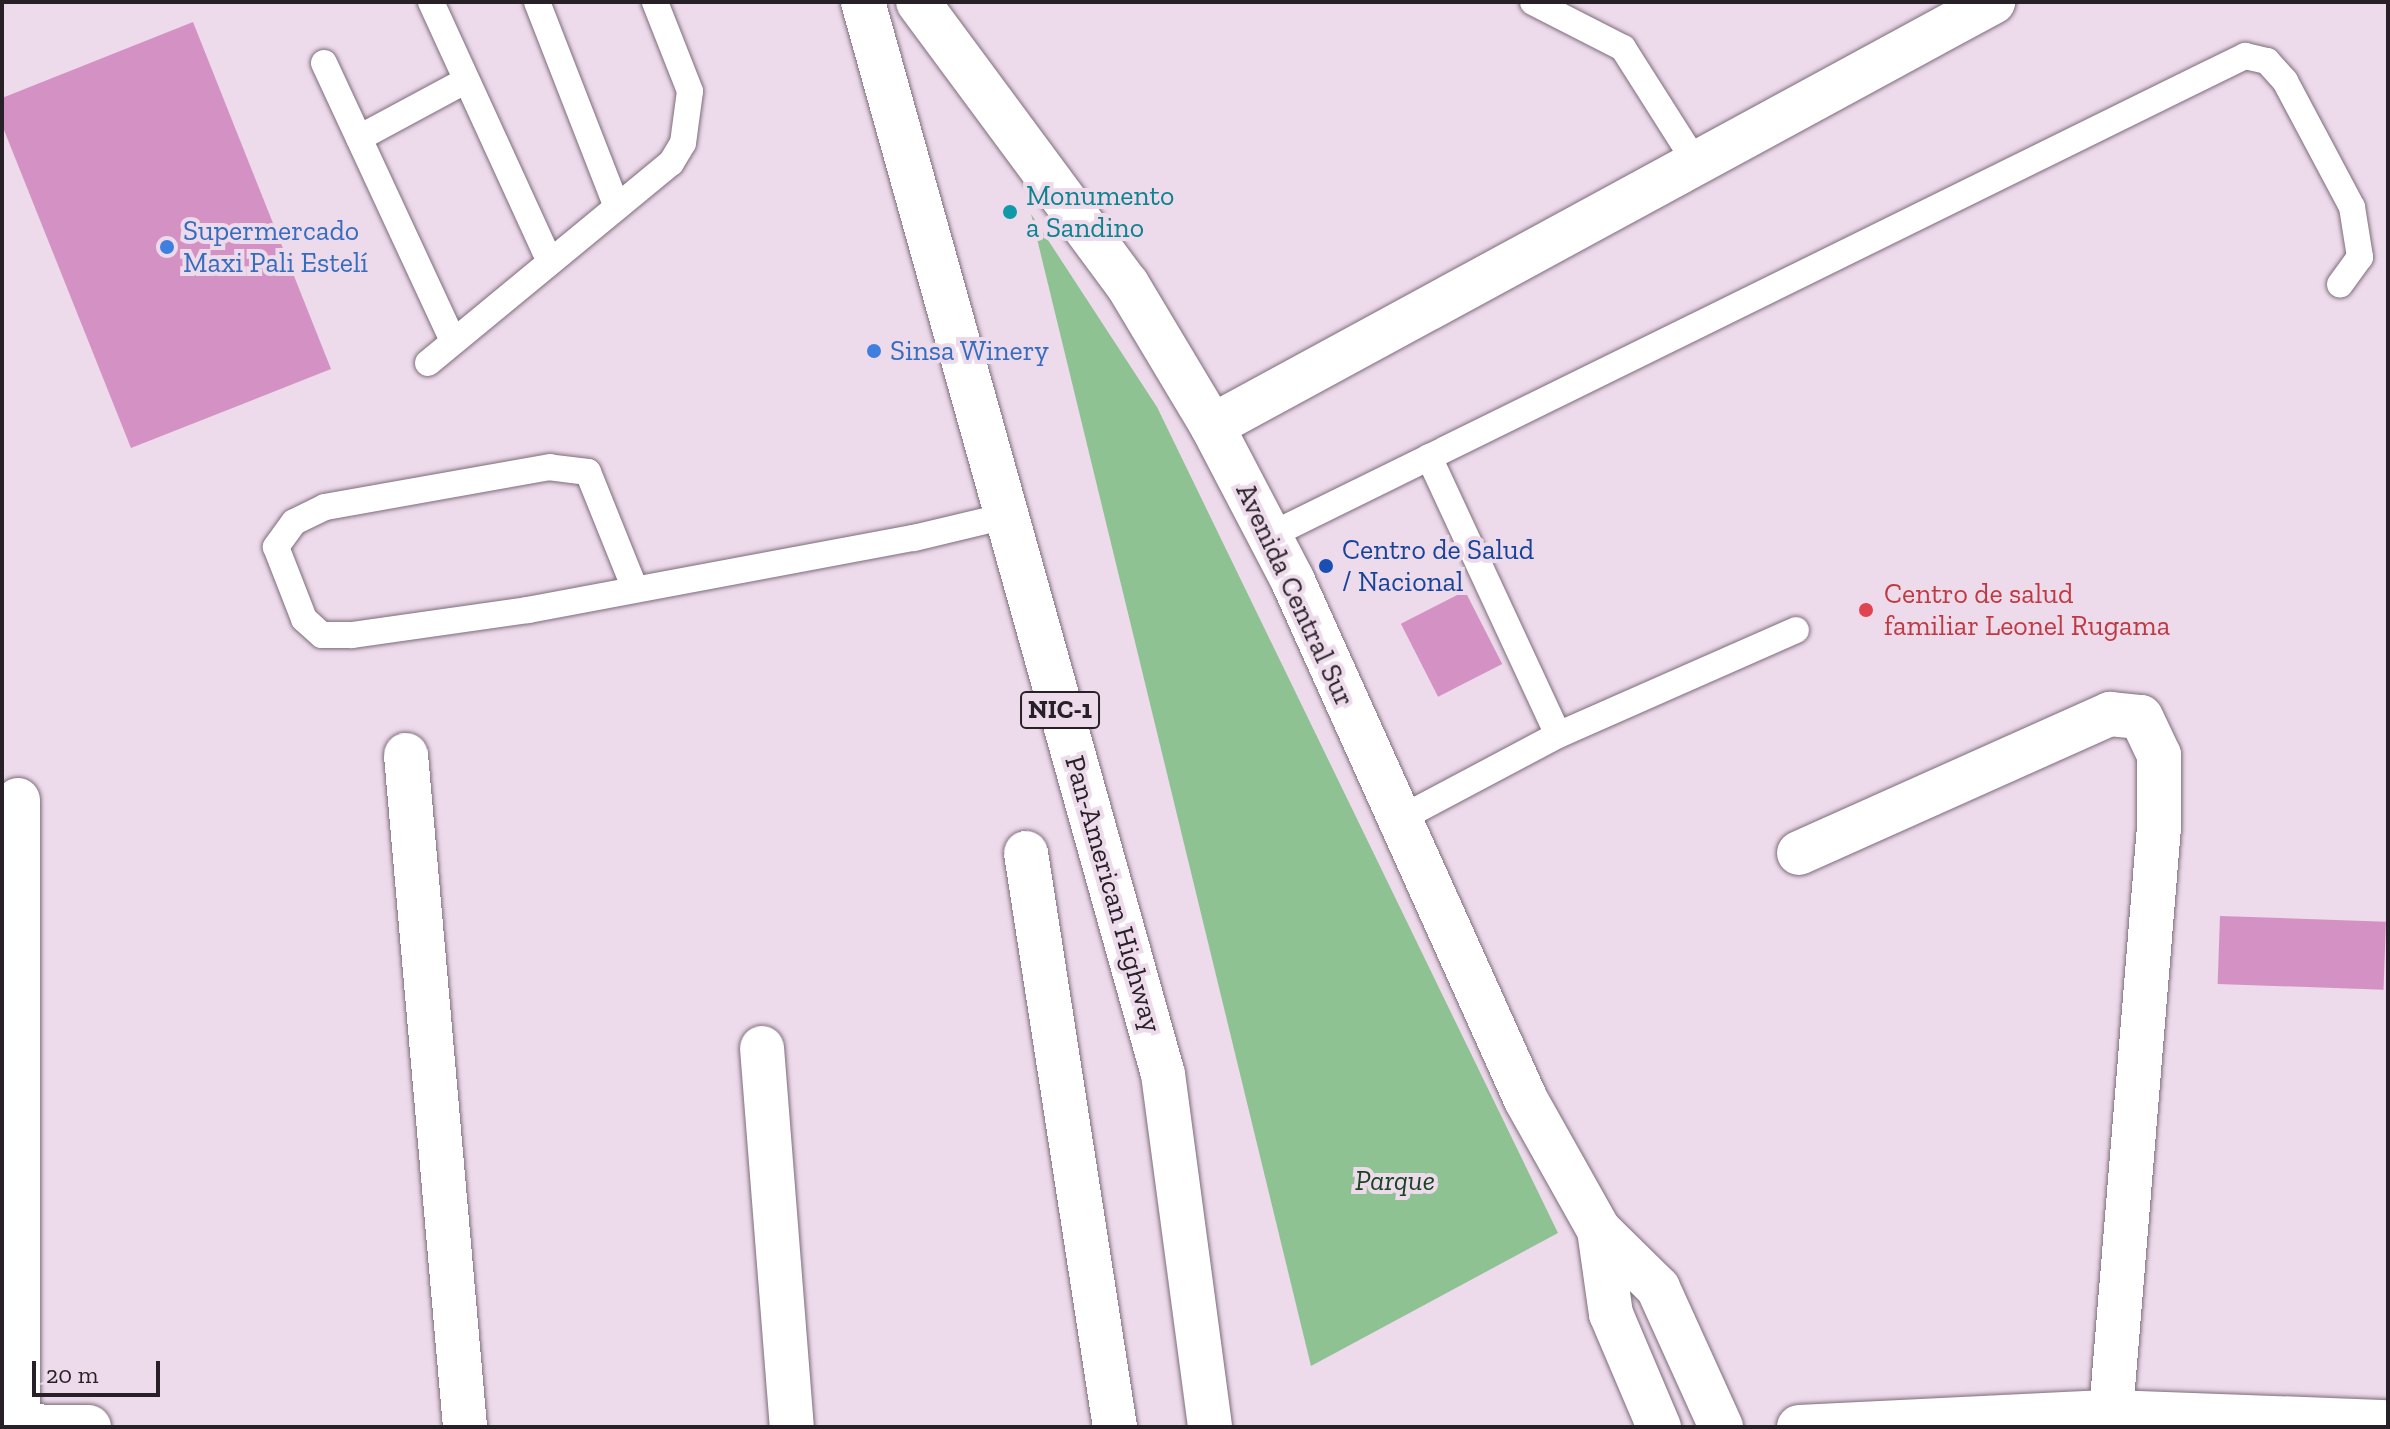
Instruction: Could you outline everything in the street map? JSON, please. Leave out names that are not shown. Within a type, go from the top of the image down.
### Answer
[{"type":"main road","name":"Pan-American Highway","points":[[863,2],[1163,1074],[1210,1427]]},
{"type":"main road","name":"Avenida Central Sur","points":[[918,2],[1127,284],[1212,426],[1269,536],[1526,1100],[1599,1230],[1658,1288],[1721,1427]]},
{"type":"main road","points":[[1212,426],[1993,2]]},
{"type":"main road","points":[[1799,853],[2110,714],[2141,717],[2159,755],[2159,827],[2111,1412]]},
{"type":"main road","points":[[406,755],[465,1427]]},
{"type":"main road","points":[[18,800],[18,1426]]},
{"type":"main road","points":[[1026,853],[1115,1427]]},
{"type":"main road","points":[[762,1048],[792,1427]]},
{"type":"main road","name":"Avenida Central Sur","points":[[1599,1230],[1611,1314],[1659,1427]]},
{"type":"main road","points":[[1799,1427],[2111,1412],[2375,1424]]},
{"type":"main road","points":[[2,1426],[89,1427]]},
{"type":"lane","points":[[431,2],[550,262]]},
{"type":"lane","points":[[537,2],[617,207]]},
{"type":"lane","points":[[428,363],[671,163],[690,114],[690,91],[655,2]]},
{"type":"lane","points":[[1533,2],[1623,48],[1696,163]]},
{"type":"lane","points":[[1269,536],[2245,56],[2267,61],[2285,81],[2352,207],[2360,257],[2340,285]]},
{"type":"lane","points":[[324,63],[453,341]]},
{"type":"lane","points":[[359,138],[465,81]]},
{"type":"lane","points":[[1429,457],[1558,735]]},
{"type":"lane","points":[[635,589],[588,472],[550,467],[325,507],[294,522],[276,547],[304,619],[322,635],[635,589],[1006,516]]},
{"type":"lane","points":[[1398,820],[1558,735],[1796,630]]},
{"type":"green space","name":"Parque","points":[[1031,214],[1157,407],[1558,1233],[1311,1366]]},
{"type":"building","name":"Supermercado Maxi Pali Estelí","points":[[193,22],[331,369],[131,448],[2,125],[2,98]]},
{"type":"building","points":[[1465,591],[1502,664],[1438,697],[1401,624]]},
{"type":"building","points":[[2220,916],[2386,922],[2384,990],[2218,984]]},
{"type":"place","name":"Monumento a Sandino","points":[[1010,212]]},
{"type":"place","name":"Supermercado Maxi Pali Estelí","points":[[167,247]]},
{"type":"place","name":"Sinsa Winery","points":[[874,351]]},
{"type":"place","name":"Centro de Salud / Nacional","points":[[1326,566]]},
{"type":"place","name":"Centro de salud familiar Leonel Rugama","points":[[1866,610]]}]
